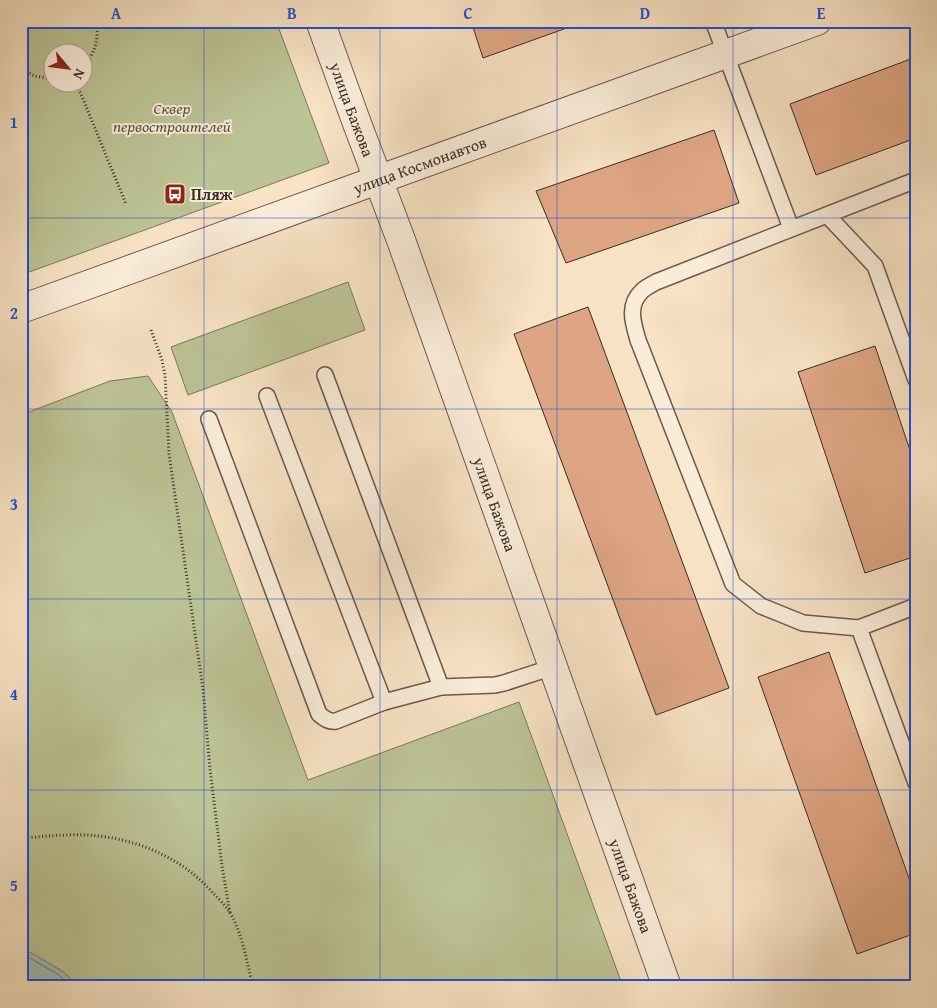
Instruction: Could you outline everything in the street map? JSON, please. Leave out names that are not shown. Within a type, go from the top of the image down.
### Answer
[{"type":"street","name":"улица Бажова","points":[[320,21],[408,258],[667,987]]},
{"type":"street","name":"улица Космонавтов","points":[[21,309],[817,21]]},
{"type":"lane","points":[[713,21],[791,228]]},
{"type":"lane","points":[[916,180],[656,282],[641,291],[633,304],[632,318],[638,340],[733,584],[761,606],[803,623],[859,628],[916,606]]},
{"type":"lane","points":[[828,214],[875,266],[916,380]]},
{"type":"lane","points":[[325,375],[441,687]]},
{"type":"lane","points":[[267,396],[384,702]]},
{"type":"lane","points":[[209,419],[319,714],[324,719],[330,722],[336,721],[384,702],[441,687],[495,685],[553,667]]},
{"type":"lane","points":[[859,628],[916,783]]},
{"type":"path","points":[[92,53],[98,40],[96,21]]},
{"type":"path","points":[[21,67],[34,76],[42,77]]},
{"type":"path","points":[[80,92],[126,204]]},
{"type":"path","points":[[151,330],[162,360],[165,375],[169,454],[202,680],[210,769],[222,866],[230,913],[242,940],[253,987]]},
{"type":"path","points":[[21,838],[86,835],[115,838],[161,853],[188,870],[205,884],[230,913]]},
{"type":"green space","name":"Сквер первостроителей","points":[[21,21],[276,21],[329,163],[21,275]]},
{"type":"green space","points":[[348,282],[365,330],[188,395],[171,347]]},
{"type":"green space","points":[[148,376],[172,412],[308,780],[519,702],[623,987],[80,987],[62,971],[21,947],[21,415],[110,381]]},
{"type":"water","points":[[21,947],[62,971],[80,987],[21,987]]},
{"type":"building","points":[[471,21],[575,21],[575,25],[483,58]]},
{"type":"building","points":[[916,57],[916,138],[816,175],[790,104]]},
{"type":"building","points":[[714,130],[739,203],[566,263],[536,191]]},
{"type":"building","points":[[588,307],[729,688],[656,715],[514,334]]},
{"type":"building","points":[[875,346],[916,468],[916,556],[865,573],[798,372]]},
{"type":"building","points":[[829,652],[916,898],[916,933],[857,954],[758,677]]},
{"type":"place","name":"Пляж","points":[[175,194]]}]
